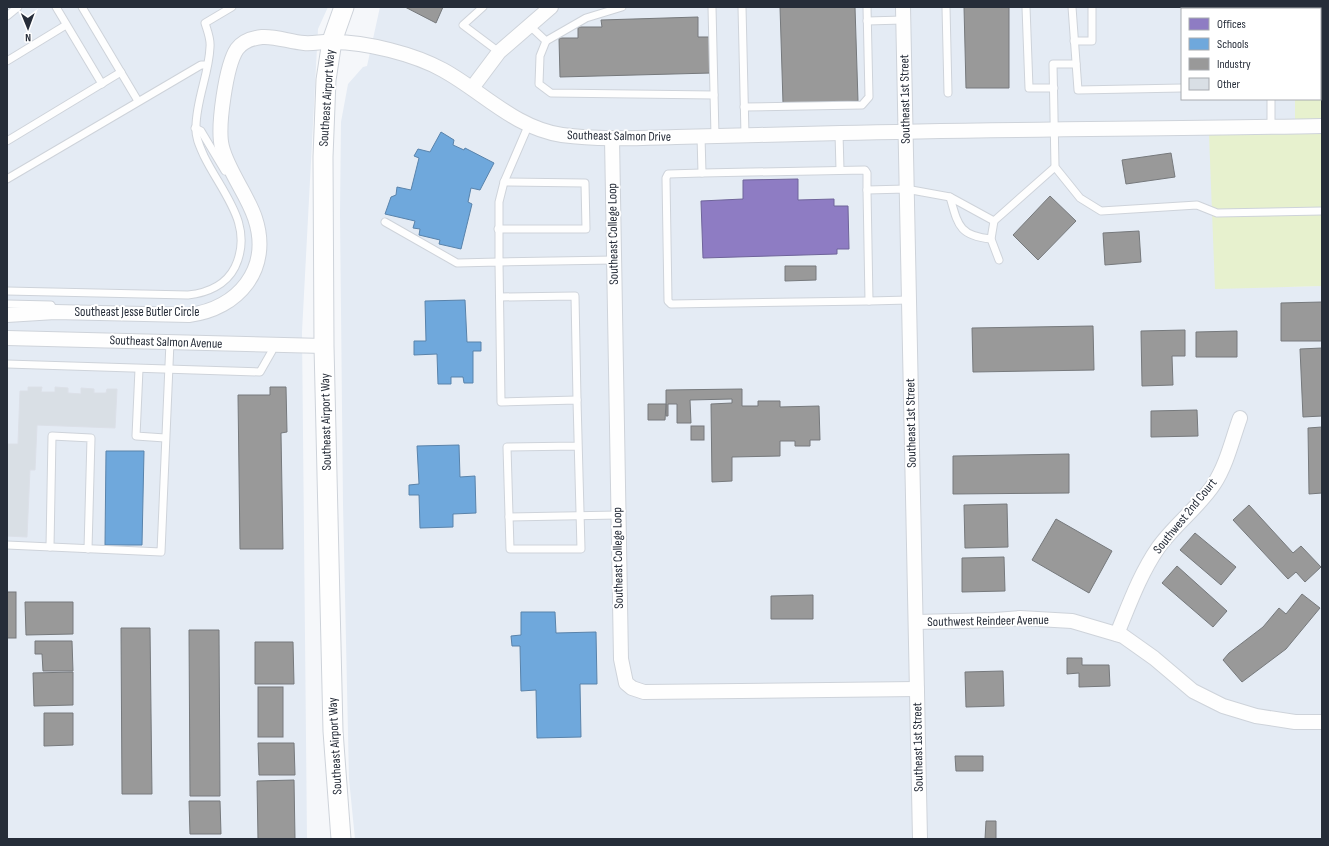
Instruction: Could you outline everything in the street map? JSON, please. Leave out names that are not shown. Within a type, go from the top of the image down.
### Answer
[{"type":"main road","name":"Southeast Airport Way","points":[[341,839],[333,731],[324,346],[323,157],[326,80],[332,41],[344,7]]},
{"type":"street","points":[[472,88],[499,52],[550,7]]},
{"type":"street","name":"Southeast 1st Street","points":[[903,13],[920,839]]},
{"type":"street","name":"Southeast Jesse Butler Circle","points":[[7,314],[55,312],[189,314],[200,313],[220,306],[232,299],[243,288],[254,271],[257,261],[259,242],[259,232],[254,213],[225,156],[220,136],[229,70],[234,53],[241,44],[258,37],[269,37],[308,44],[332,41]]},
{"type":"street","name":"Southeast Salmon Drive","points":[[332,41],[364,45],[406,56],[440,69],[472,88],[490,103],[518,121],[558,134],[612,138],[1322,126]]},
{"type":"street","name":"Southeast College Loop","points":[[612,138],[621,659],[626,683],[632,688],[644,692],[917,689]]},
{"type":"street","name":"Southeast Salmon Avenue","points":[[7,338],[324,346]]},
{"type":"street","name":"Southwest 2nd Court","points":[[1117,634],[1141,578],[1157,548],[1214,484],[1226,460],[1240,418]]},
{"type":"street","name":"Southwest Reindeer Avenue","points":[[916,622],[1028,618],[1072,621],[1123,636],[1154,658],[1193,691],[1223,706],[1256,716],[1295,722],[1322,722]]},
{"type":"lane","points":[[7,16],[18,7]]},
{"type":"lane","points":[[56,7],[102,84]]},
{"type":"lane","points":[[7,291],[188,295],[202,294],[224,281],[232,272],[238,260],[243,236],[237,216],[213,175],[199,144],[196,128],[211,45],[205,23],[232,7]]},
{"type":"lane","points":[[483,7],[463,25],[499,52]]},
{"type":"lane","points":[[622,7],[586,18],[546,41],[540,56],[539,84],[551,93],[714,95]]},
{"type":"lane","points":[[702,173],[714,95],[712,7]]},
{"type":"lane","points":[[742,7],[745,135]]},
{"type":"lane","points":[[744,107],[862,105],[869,97],[867,7]]},
{"type":"lane","points":[[946,7],[948,93]]},
{"type":"lane","points":[[1026,7],[1029,88],[1054,88]]},
{"type":"lane","points":[[1072,7],[1078,90],[1181,88]]},
{"type":"lane","points":[[1074,41],[1092,41],[1092,7]]},
{"type":"lane","points":[[84,8],[138,101]]},
{"type":"lane","points":[[867,21],[903,13]]},
{"type":"lane","points":[[7,61],[66,25]]},
{"type":"lane","points":[[530,26],[546,41]]},
{"type":"lane","points":[[7,179],[201,64],[207,65]]},
{"type":"lane","points":[[1076,64],[1053,64],[1055,167],[1080,198],[1101,211],[1196,205],[1217,213],[1322,211]]},
{"type":"lane","points":[[7,141],[121,72]]},
{"type":"lane","points":[[1271,100],[1271,127]]},
{"type":"lane","points":[[529,124],[504,182],[498,202],[502,402],[577,400]]},
{"type":"lane","points":[[196,128],[202,131],[249,211],[254,213]]},
{"type":"lane","points":[[839,133],[840,170]]},
{"type":"lane","points":[[999,260],[991,239],[994,221],[1055,167]]},
{"type":"lane","points":[[869,300],[867,172],[864,170],[668,174],[666,178],[668,301],[671,304],[909,300]]},
{"type":"lane","points":[[498,229],[586,229],[585,183],[504,182]]},
{"type":"lane","points":[[867,190],[906,189],[950,197],[994,221]]},
{"type":"lane","points":[[950,197],[958,225],[975,238],[991,239]]},
{"type":"lane","points":[[385,222],[457,263],[614,260]]},
{"type":"lane","points":[[500,297],[575,296],[581,549],[510,550],[507,447],[578,446]]},
{"type":"lane","points":[[7,304],[50,305],[55,312]]},
{"type":"lane","points":[[7,545],[161,552],[170,342]]},
{"type":"lane","points":[[7,364],[260,372],[272,351],[273,345]]},
{"type":"lane","points":[[139,369],[136,436],[166,438]]},
{"type":"lane","points":[[50,547],[52,436],[91,438],[88,549]]},
{"type":"lane","points":[[509,517],[618,516]]},
{"type":"shaded area","points":[[7,7],[328,7],[318,29],[302,332],[307,839],[7,839]]},
{"type":"shaded area","points":[[380,7],[1292,7],[1181,8],[1181,100],[1295,100],[1296,134],[1288,134],[1215,288],[1322,286],[1322,839],[355,839],[349,779],[343,504],[340,214],[341,122],[348,84],[363,67],[367,66]]},
{"type":"green space","points":[[1322,99],[1322,286],[1215,289],[1209,134],[1295,134],[1295,100]]},
{"type":"building: Offices","points":[[798,179],[798,200],[834,199],[834,206],[848,206],[849,249],[837,249],[837,254],[703,258],[701,201],[743,199],[743,180]]},
{"type":"building: Schools","points":[[441,132],[454,140],[453,145],[464,150],[465,148],[494,163],[480,190],[471,188],[468,202],[472,204],[461,249],[439,244],[440,240],[419,235],[420,229],[413,228],[415,221],[385,214],[391,197],[396,195],[397,187],[411,190],[419,158],[414,156],[418,149],[430,152]]},
{"type":"building: Schools","points":[[465,300],[467,342],[481,342],[481,351],[473,351],[473,383],[464,383],[463,377],[451,377],[451,384],[438,384],[437,354],[414,355],[414,341],[426,341],[425,301]]},
{"type":"building: Schools","points":[[459,445],[460,477],[475,476],[476,513],[453,514],[453,527],[420,528],[419,495],[409,495],[409,485],[419,484],[417,446]]},
{"type":"building: Schools","points":[[106,451],[144,451],[142,545],[105,545]]},
{"type":"building: Schools","points":[[521,612],[555,612],[556,633],[596,632],[597,684],[580,684],[581,737],[537,738],[536,690],[521,691],[520,646],[512,646],[511,636],[521,635]]},
{"type":"building: Industry","points":[[405,7],[443,7],[436,23]]},
{"type":"building: Industry","points":[[780,7],[855,7],[858,101],[783,103]]},
{"type":"building: Industry","points":[[964,7],[1009,7],[1009,88],[966,88]]},
{"type":"building: Industry","points":[[698,17],[698,37],[710,37],[711,73],[560,77],[559,38],[578,38],[578,27],[602,27],[601,20]]},
{"type":"building: Industry","points":[[1171,153],[1175,177],[1126,184],[1122,160]]},
{"type":"building: Industry","points":[[1050,196],[1076,221],[1038,260],[1013,235]]},
{"type":"building: Industry","points":[[1139,231],[1141,262],[1105,265],[1103,233]]},
{"type":"building: Industry","points":[[785,266],[816,266],[816,280],[785,281]]},
{"type":"building: Industry","points":[[1322,302],[1322,341],[1281,341],[1281,303]]},
{"type":"building: Industry","points":[[1093,326],[1094,370],[973,372],[972,328]]},
{"type":"building: Industry","points":[[1185,330],[1185,356],[1172,356],[1173,385],[1142,386],[1141,331]]},
{"type":"building: Industry","points":[[1237,331],[1237,357],[1196,357],[1196,332]]},
{"type":"building: Industry","points":[[1322,348],[1322,416],[1303,417],[1300,349]]},
{"type":"building: Industry","points":[[270,387],[286,387],[287,432],[281,433],[283,549],[240,549],[238,395],[270,395]]},
{"type":"building: Industry","points":[[742,389],[742,406],[758,406],[758,401],[780,401],[780,407],[819,406],[820,440],[810,440],[810,446],[795,446],[795,441],[780,441],[780,456],[732,457],[732,481],[712,482],[711,404],[732,403],[732,399],[690,400],[691,423],[677,423],[677,404],[668,404],[668,416],[666,416],[666,390]]},
{"type":"building: Industry","points":[[648,404],[666,404],[665,420],[648,420]]},
{"type":"building: Industry","points":[[1197,410],[1198,436],[1151,437],[1151,411]]},
{"type":"building: Industry","points":[[691,426],[704,426],[704,440],[691,440]]},
{"type":"building: Industry","points":[[1322,427],[1322,493],[1309,494],[1308,428]]},
{"type":"building: Industry","points":[[1069,454],[1069,493],[953,494],[953,456]]},
{"type":"building: Industry","points":[[1007,504],[1008,547],[965,548],[964,505]]},
{"type":"building: Industry","points":[[1249,505],[1293,553],[1301,546],[1321,567],[1305,582],[1296,572],[1288,579],[1233,520]]},
{"type":"building: Industry","points":[[1056,519],[1112,551],[1089,593],[1032,560]]},
{"type":"building: Industry","points":[[1195,533],[1236,567],[1221,585],[1180,550]]},
{"type":"building: Industry","points":[[1004,557],[1005,591],[962,592],[962,558]]},
{"type":"building: Industry","points":[[1177,566],[1227,611],[1213,627],[1162,583]]},
{"type":"building: Industry","points":[[7,592],[16,592],[16,638],[7,638]]},
{"type":"building: Industry","points":[[1302,594],[1320,608],[1286,649],[1242,682],[1223,660],[1229,653],[1263,627],[1279,608],[1286,614]]},
{"type":"building: Industry","points":[[813,595],[813,619],[771,619],[771,596]]},
{"type":"building: Industry","points":[[25,602],[73,602],[73,634],[26,635]]},
{"type":"building: Industry","points":[[121,628],[150,628],[152,794],[122,794]]},
{"type":"building: Industry","points":[[189,630],[219,630],[220,796],[190,796]]},
{"type":"building: Industry","points":[[35,641],[72,641],[73,671],[43,671],[42,654],[35,654]]},
{"type":"building: Industry","points":[[255,642],[293,642],[294,684],[255,684]]},
{"type":"building: Industry","points":[[1067,658],[1082,658],[1082,665],[1109,665],[1110,686],[1079,687],[1079,673],[1067,674]]},
{"type":"building: Industry","points":[[1003,671],[1004,706],[966,707],[965,672]]},
{"type":"building: Industry","points":[[73,672],[73,705],[34,706],[33,673]]},
{"type":"building: Industry","points":[[258,687],[283,687],[283,737],[258,737]]},
{"type":"building: Industry","points":[[44,713],[73,713],[73,745],[44,746]]},
{"type":"building: Industry","points":[[258,743],[294,743],[295,775],[259,775]]},
{"type":"building: Industry","points":[[955,756],[983,756],[983,771],[956,771]]},
{"type":"building: Industry","points":[[294,780],[295,839],[258,839],[257,781]]},
{"type":"building: Industry","points":[[189,801],[220,801],[221,834],[190,834]]},
{"type":"building: Industry","points":[[986,821],[996,821],[996,839],[985,839]]},
{"type":"building: Other","points":[[28,387],[42,387],[41,392],[55,392],[55,387],[68,388],[68,393],[81,394],[81,388],[94,389],[94,393],[106,393],[107,389],[117,389],[115,428],[37,425],[35,470],[30,470],[27,537],[7,536],[7,444],[18,444],[20,391],[28,391]]}]
